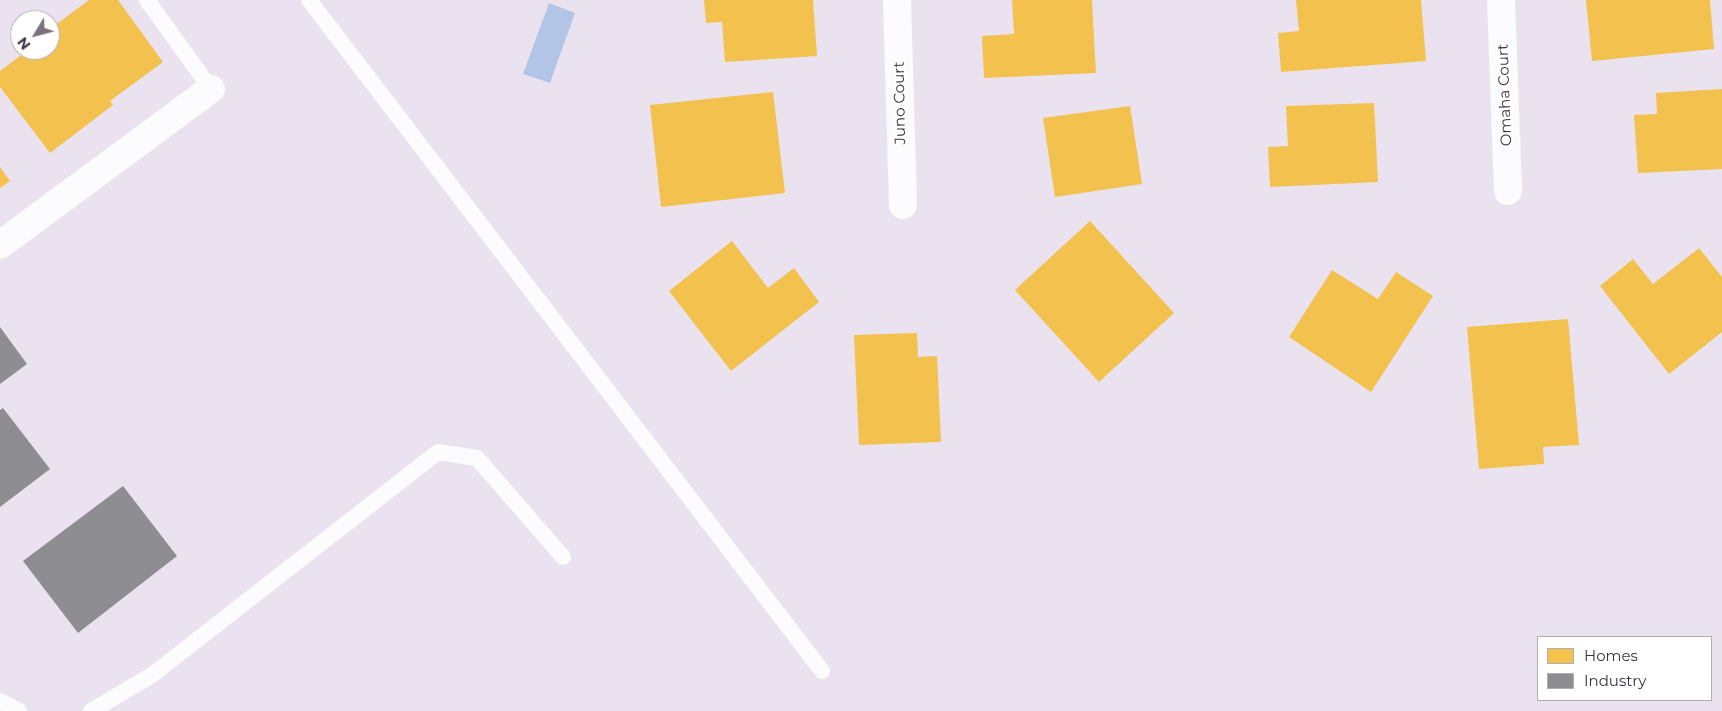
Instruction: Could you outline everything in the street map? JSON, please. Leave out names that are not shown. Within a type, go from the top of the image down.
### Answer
[{"type":"street","name":"Juno Court","points":[[897,0],[902,206]]},
{"type":"street","name":"Omaha Court","points":[[1501,0],[1508,190]]},
{"type":"street","points":[[0,245],[210,90]]},
{"type":"lane","points":[[147,0],[210,90]]},
{"type":"lane","points":[[309,0],[822,671]]},
{"type":"lane","points":[[91,711],[152,675],[438,452],[477,458],[562,557]]},
{"type":"lane","points":[[0,701],[19,711]]},
{"type":"water","points":[[549,3],[575,13],[550,83],[523,74]]},
{"type":"building: Homes","points":[[89,0],[118,0],[163,62],[110,101],[113,105],[50,153],[0,87],[0,71],[15,60],[60,60],[60,22]]},
{"type":"building: Homes","points":[[704,0],[813,0],[817,56],[725,62],[722,22],[706,23]]},
{"type":"building: Homes","points":[[1012,0],[1092,0],[1096,73],[984,78],[982,36],[1014,34]]},
{"type":"building: Homes","points":[[1296,0],[1421,0],[1426,61],[1281,72],[1278,33],[1299,31]]},
{"type":"building: Homes","points":[[1586,0],[1710,0],[1714,49],[1592,61]]},
{"type":"building: Homes","points":[[1722,89],[1722,169],[1638,173],[1634,115],[1657,114],[1656,93]]},
{"type":"building: Homes","points":[[773,92],[785,193],[661,207],[650,105]]},
{"type":"building: Homes","points":[[1374,103],[1378,182],[1270,187],[1268,147],[1288,146],[1286,106]]},
{"type":"building: Homes","points":[[1130,106],[1142,184],[1055,197],[1043,118]]},
{"type":"building: Homes","points":[[0,167],[10,181],[0,188]]},
{"type":"building: Homes","points":[[1090,221],[1174,313],[1099,382],[1015,290]]},
{"type":"building: Homes","points":[[732,241],[768,288],[794,268],[819,302],[731,371],[669,291]]},
{"type":"building: Homes","points":[[1699,248],[1722,277],[1722,332],[1669,374],[1600,286],[1633,259],[1653,284]]},
{"type":"building: Homes","points":[[1332,270],[1378,299],[1396,272],[1433,296],[1371,392],[1289,337]]},
{"type":"building: Homes","points":[[1568,319],[1579,445],[1543,447],[1544,464],[1479,469],[1467,327]]},
{"type":"building: Homes","points":[[917,333],[918,357],[937,356],[941,442],[859,445],[854,335]]},
{"type":"building: Industry","points":[[0,327],[27,364],[0,384]]},
{"type":"building: Industry","points":[[3,408],[50,469],[0,507],[0,410]]},
{"type":"building: Industry","points":[[123,486],[177,556],[78,633],[23,561]]}]
